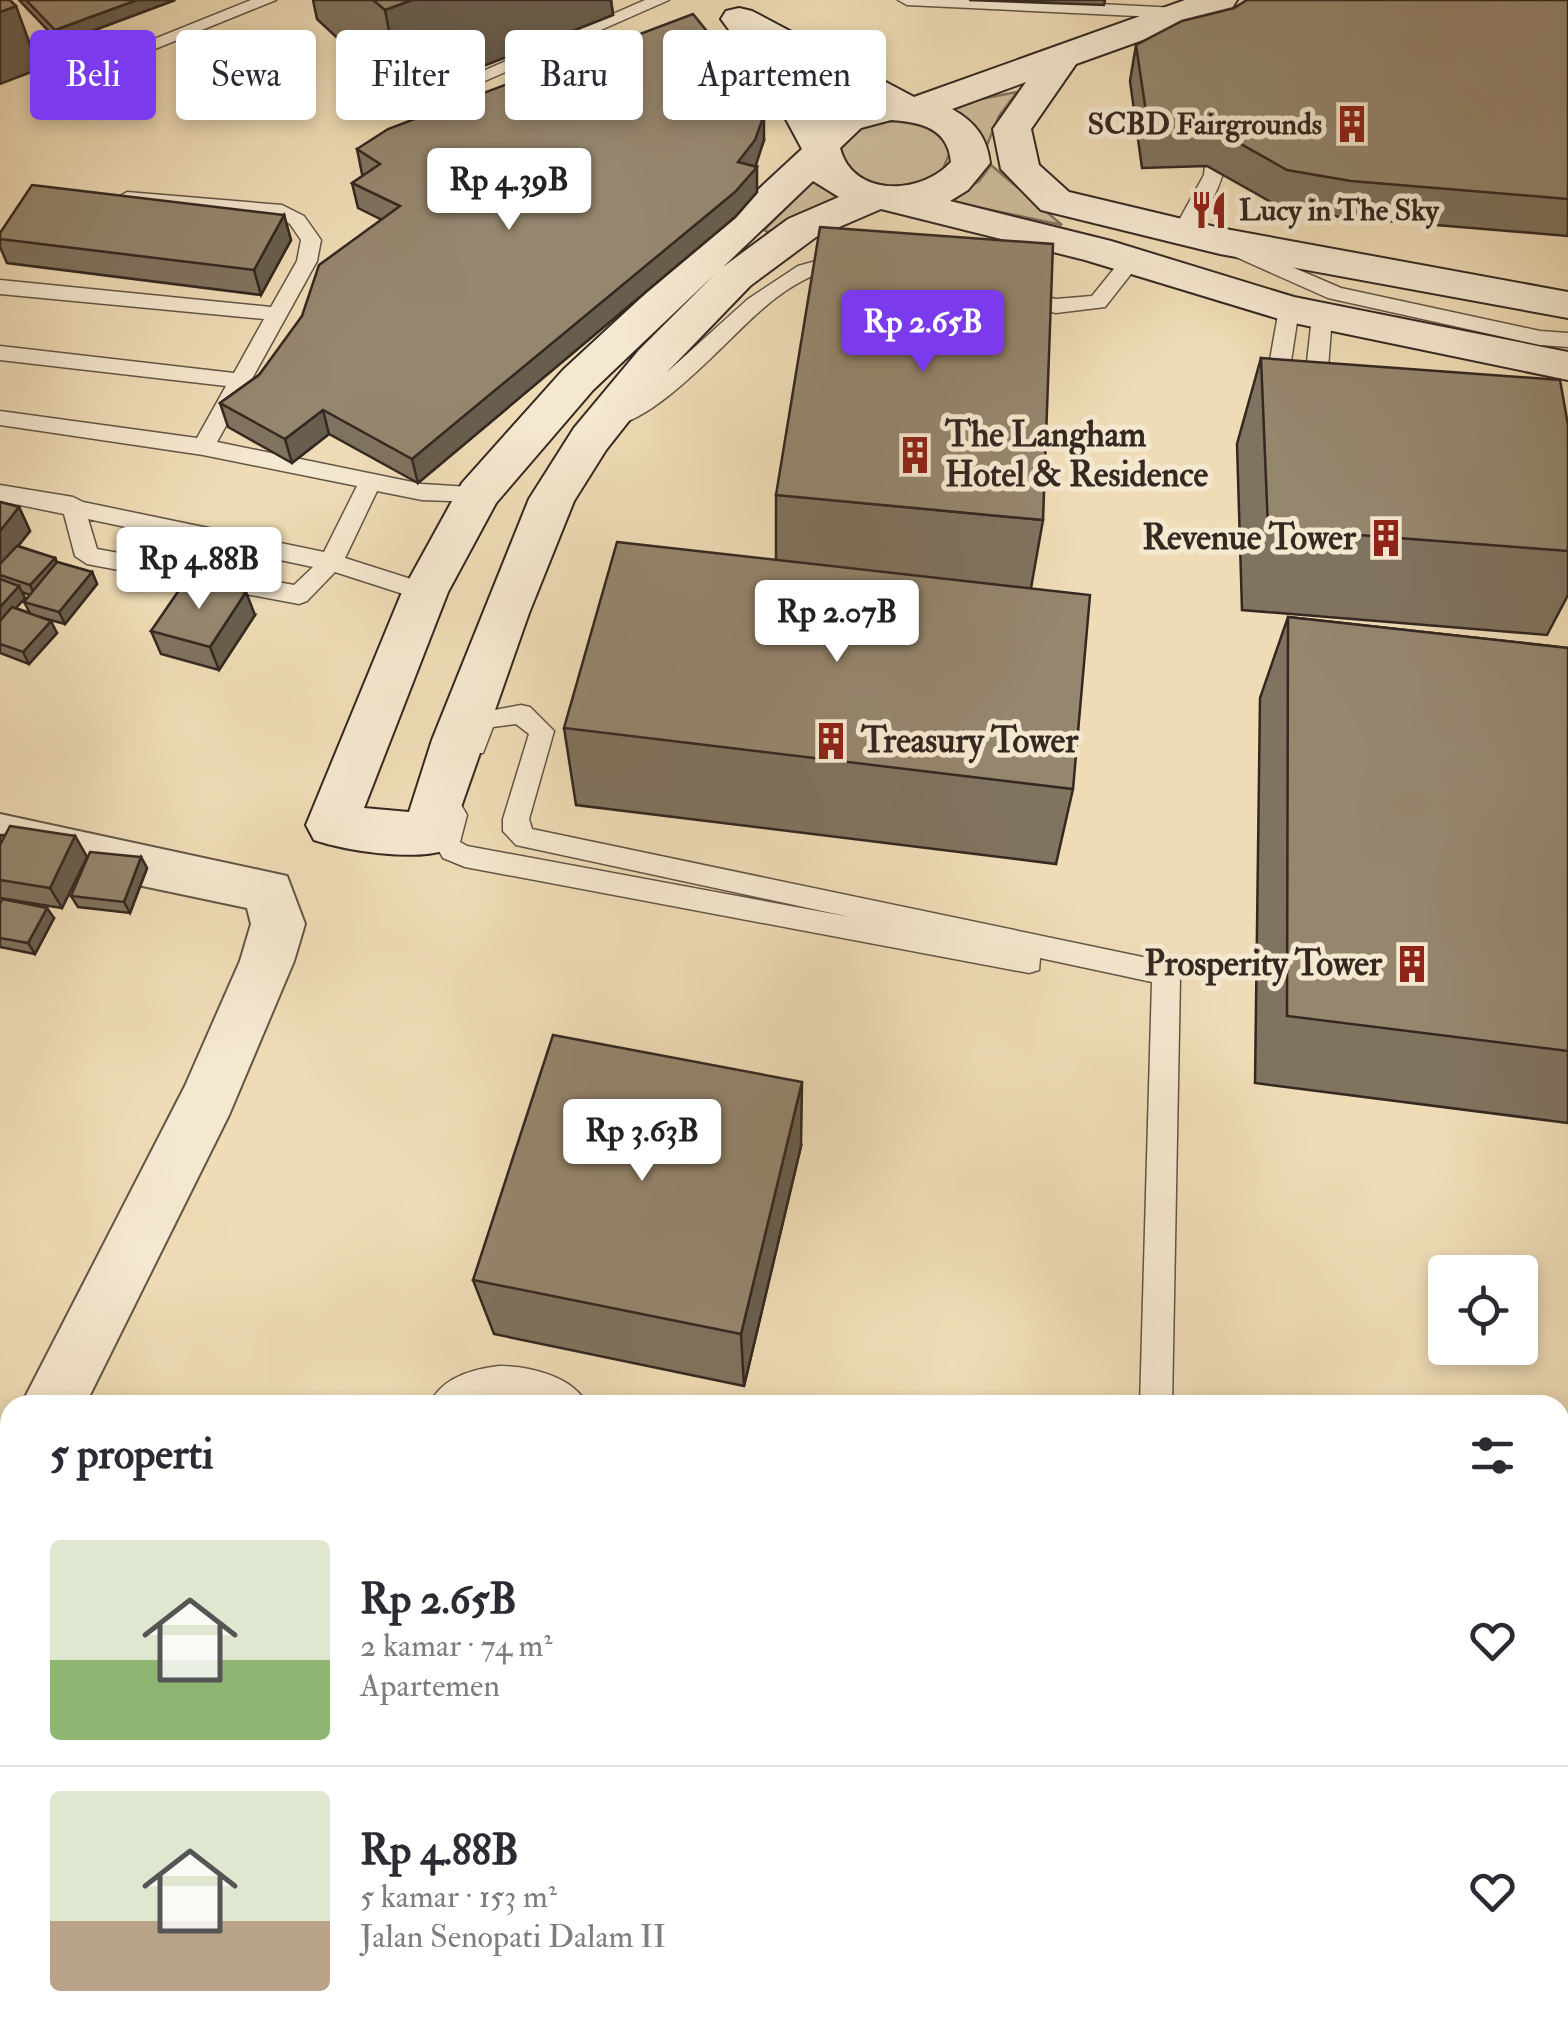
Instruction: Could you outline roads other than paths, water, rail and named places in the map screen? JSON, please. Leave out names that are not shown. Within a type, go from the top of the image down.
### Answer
[{"type":"main road","points":[[726,9],[911,110],[947,121],[968,140],[972,163],[956,184],[926,197],[880,198],[802,228],[736,276],[654,360],[605,420],[552,500],[505,613],[436,810],[332,825],[425,592],[478,494],[578,380],[743,230],[820,151],[832,129],[873,111],[911,110],[1060,60],[1153,38],[1178,13],[1219,0]]},
{"type":"main road","points":[[726,9],[778,71],[827,172],[846,188],[1114,255],[1306,313],[1555,363]]},
{"type":"main road","points":[[1060,60],[1012,130],[1020,169],[1055,201],[1201,237],[1568,305]]},
{"type":"main road","points":[[802,228],[881,224],[1032,253],[1114,255]]},
{"type":"main road","points":[[425,592],[505,613]]},
{"type":"main road","points":[[0,835],[268,891],[278,924],[260,978],[209,1097],[57,1395]]},
{"type":"lane","points":[[156,43],[267,0]]},
{"type":"lane","points":[[485,75],[660,0]]},
{"type":"lane","points":[[907,0],[1178,13]]},
{"type":"lane","points":[[1212,113],[1220,156],[1201,237],[1336,294],[1540,338],[1555,363]]},
{"type":"lane","points":[[104,197],[282,211],[297,220],[311,240],[307,262],[203,447]]},
{"type":"lane","points":[[988,290],[1056,306],[1098,302],[1114,255]]},
{"type":"lane","points":[[605,420],[642,406],[755,304],[804,271],[834,262],[865,263]]},
{"type":"lane","points":[[0,287],[277,314]]},
{"type":"lane","points":[[1306,313],[1320,394],[1355,401]]},
{"type":"lane","points":[[1289,415],[1274,403],[1306,313]]},
{"type":"lane","points":[[0,354],[95,361],[240,381]]},
{"type":"lane","points":[[0,418],[203,447],[422,492],[478,494]]},
{"type":"lane","points":[[73,505],[87,556],[299,595],[331,562],[370,482]]},
{"type":"lane","points":[[0,492],[331,562],[425,592]]},
{"type":"lane","points":[[436,810],[464,784],[483,722],[521,714],[542,730],[516,819],[516,831],[525,838],[1158,970],[1166,977],[1162,988],[1145,1395]]},
{"type":"lane","points":[[436,810],[453,811],[447,842],[464,856],[1162,988]]},
{"type":"lane","points":[[1156,1395],[1162,988]]},
{"type":"lane","points":[[455,1395],[485,1382],[535,1385],[553,1395]]},
{"type":"place","name":"SCBD Fairgrounds","points":[[1352,124]]},
{"type":"place","name":"Lucy in The Sky","points":[[1209,210]]},
{"type":"place","name":"The Langham Hotel & Residence","points":[[915,455]]},
{"type":"place","name":"Revenue Tower","points":[[1386,538]]},
{"type":"place","name":"Treasury Tower","points":[[831,741]]},
{"type":"place","name":"Prosperity Tower","points":[[1412,964]]}]
